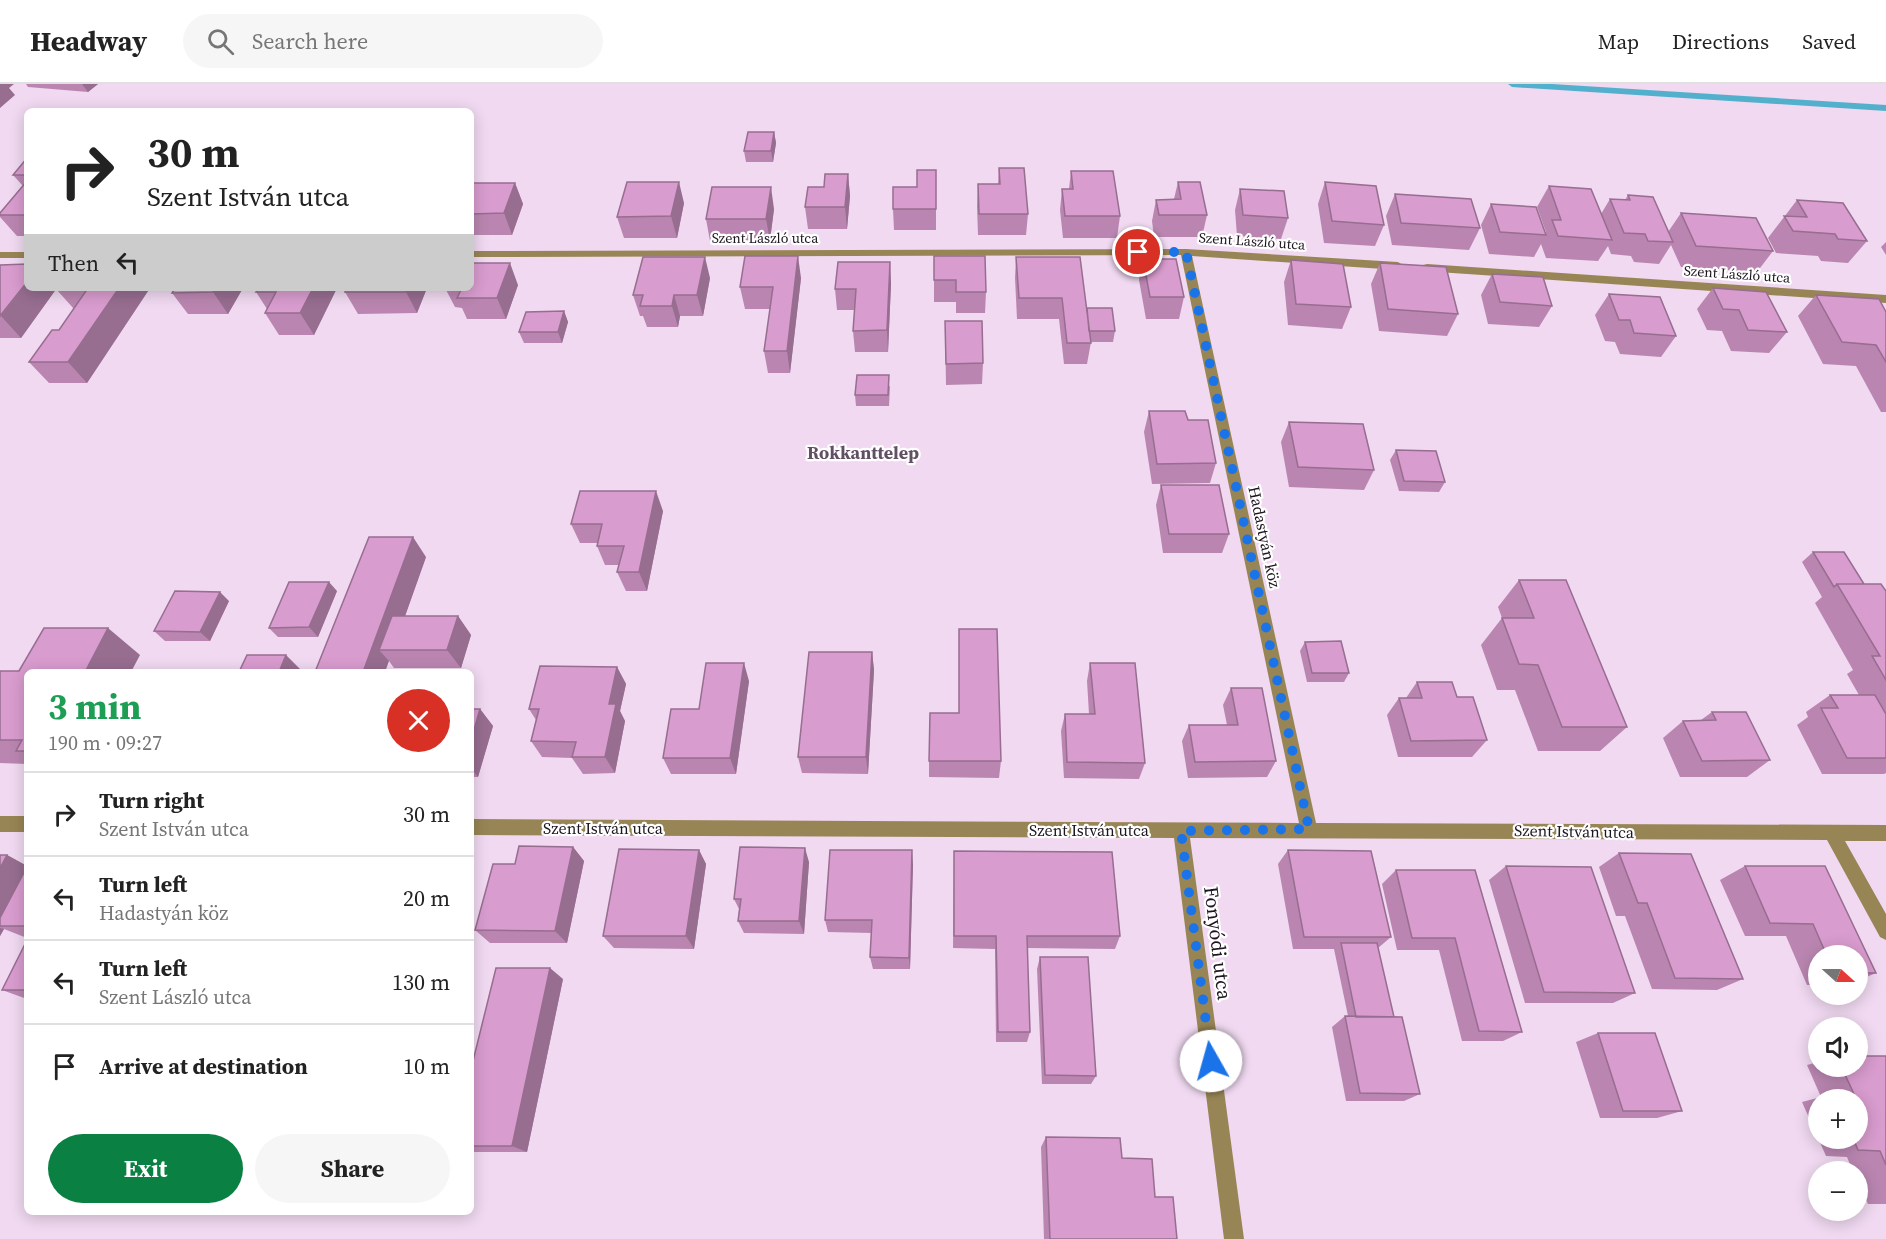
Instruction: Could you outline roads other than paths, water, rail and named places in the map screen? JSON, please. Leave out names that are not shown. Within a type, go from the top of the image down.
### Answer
[{"type":"street","name":"Szent László utca","points":[[474,254],[1186,252],[1886,299]]},
{"type":"street","name":"Hadastyán köz","points":[[1186,252],[1309,829]]},
{"type":"street","points":[[0,255],[24,255]]},
{"type":"street","points":[[0,824],[24,824]]},
{"type":"street","name":"Szent István utca","points":[[474,827],[1886,833]]},
{"type":"street","name":"Fonyódi utca","points":[[1181,831],[1234,1239]]},
{"type":"street","points":[[1832,834],[1886,931]]},
{"type":"waterway","points":[[1512,84],[1886,108]]},
{"type":"district","name":"Rokkanttelep","points":[[863,453]]}]
